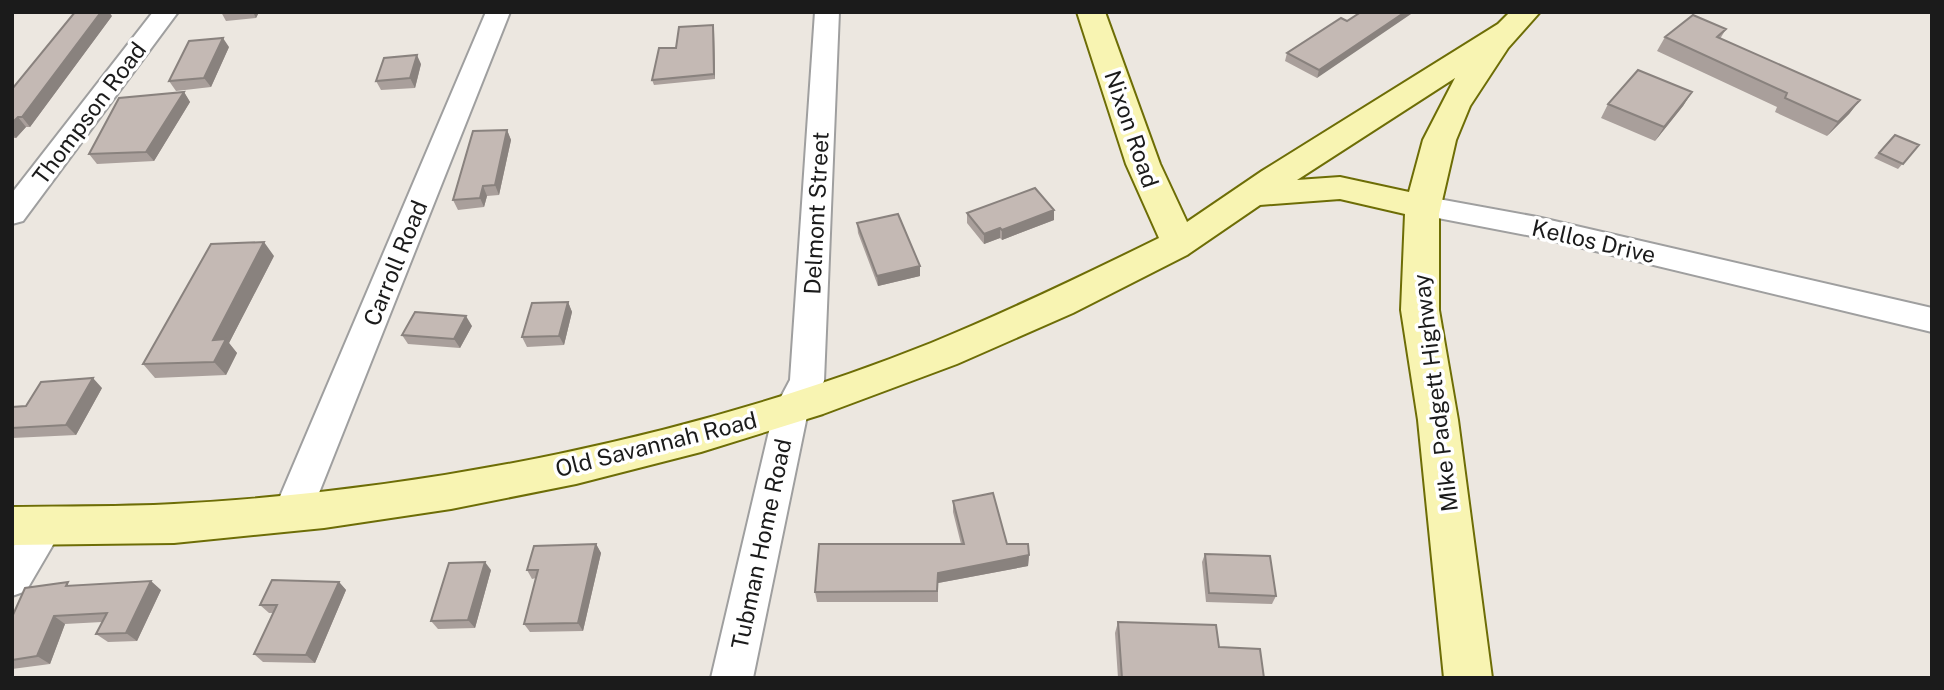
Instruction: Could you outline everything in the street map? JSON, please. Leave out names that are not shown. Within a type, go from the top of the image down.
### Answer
[{"type":"main road","name":"Nixon Road","points":[[1091,12],[1143,164],[1161,209],[1179,243]]},
{"type":"main road","name":"Old Savannah Road","points":[[29,526],[194,523],[292,513],[540,472],[791,410],[921,365],[994,334],[1179,243],[1252,194],[1371,121],[1515,22]]},
{"type":"main road","name":"Mike Padgett Highway","points":[[1468,678],[1437,412],[1419,295],[1422,206],[1430,164],[1446,119],[1462,87],[1515,22]]},
{"type":"main road","name":"Kellos Drive","points":[[1252,194],[1340,188],[1422,206]]},
{"type":"street","name":"Thompson Road","points":[[12,214],[166,12]]},
{"type":"street","name":"Carroll Road","points":[[292,513],[498,12]]},
{"type":"street","name":"Delmont Street","points":[[791,410],[807,381],[827,12]]},
{"type":"street","name":"Kellos Drive","points":[[1422,206],[1524,225],[1932,320]]},
{"type":"street","name":"Tubman Home Road","points":[[732,678],[791,410]]},
{"type":"street","points":[[12,578],[29,526]]},
{"type":"building","points":[[75,12],[101,12],[22,117],[12,123],[12,89]]},
{"type":"building","points":[[1361,12],[1405,12],[1319,70],[1287,53],[1341,18],[1347,21]]},
{"type":"building","points":[[1693,15],[1726,29],[1717,37],[1860,100],[1838,122],[1785,98],[1787,93],[1665,37]]},
{"type":"building","points":[[713,25],[714,74],[652,80],[659,48],[676,48],[679,27]]},
{"type":"building","points":[[223,38],[204,78],[169,81],[189,41]]},
{"type":"building","points":[[417,55],[410,78],[376,81],[384,58]]},
{"type":"building","points":[[1638,70],[1692,92],[1664,127],[1608,104]]},
{"type":"building","points":[[184,92],[146,152],[89,154],[119,98]]},
{"type":"building","points":[[507,130],[495,185],[483,186],[480,198],[453,200],[473,131]]},
{"type":"building","points":[[1895,135],[1919,145],[1903,164],[1879,153]]},
{"type":"building","points":[[1035,188],[1054,210],[984,234],[967,213]]},
{"type":"building","points":[[898,214],[920,266],[877,276],[857,223]]},
{"type":"building","points":[[264,242],[213,340],[226,339],[214,362],[143,364],[211,244]]},
{"type":"building","points":[[568,302],[559,336],[522,337],[532,303]]},
{"type":"building","points":[[415,312],[466,316],[454,339],[402,335]]},
{"type":"building","points":[[93,378],[66,425],[12,428],[12,407],[26,406],[41,382]]},
{"type":"building","points":[[993,493],[1007,544],[1028,544],[1029,555],[938,573],[937,591],[815,592],[819,544],[964,544],[953,501]]},
{"type":"building","points":[[596,544],[578,623],[524,624],[538,570],[527,570],[534,546]]},
{"type":"building","points":[[1205,554],[1270,556],[1276,596],[1209,593]]},
{"type":"building","points":[[485,562],[468,620],[431,621],[449,563]]},
{"type":"building","points":[[272,580],[339,582],[306,655],[254,654],[277,605],[260,605]]},
{"type":"building","points":[[151,581],[126,633],[96,634],[107,613],[54,616],[37,656],[12,660],[12,617],[25,588],[68,582],[66,586]]},
{"type":"building","points":[[1118,622],[1216,625],[1219,647],[1260,649],[1264,678],[1122,678]]}]
